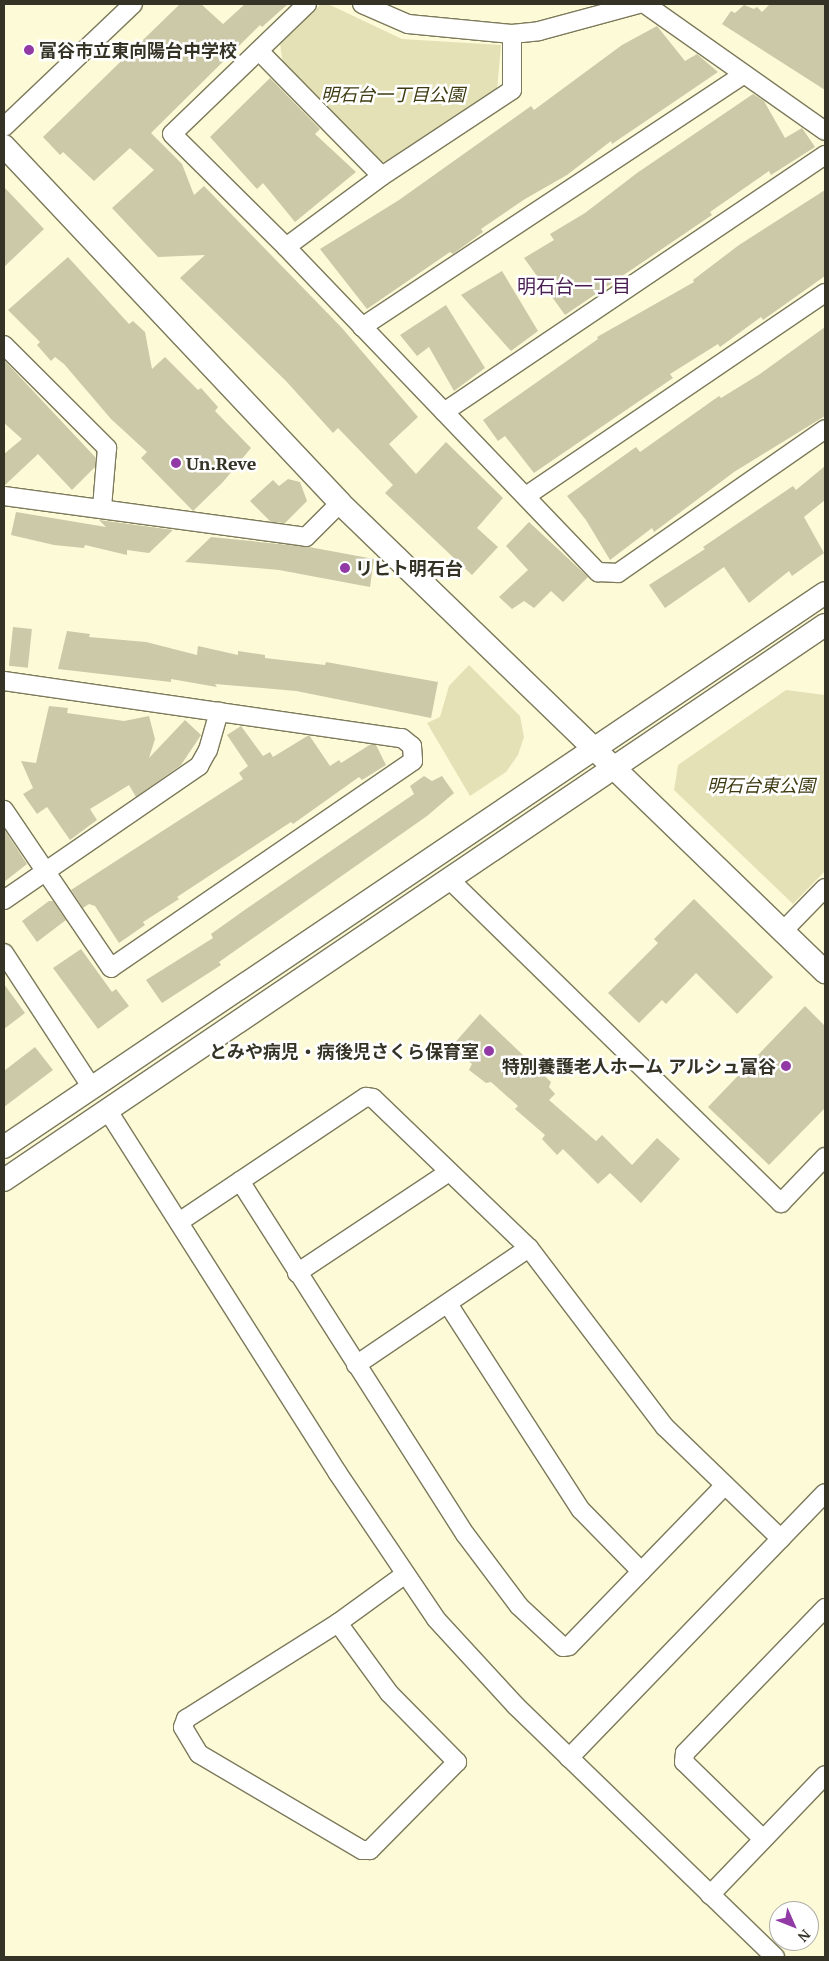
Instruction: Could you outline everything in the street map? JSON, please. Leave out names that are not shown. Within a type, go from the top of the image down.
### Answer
[{"type":"street","points":[[4,127],[132,4]]},
{"type":"street","points":[[307,4],[172,134],[286,247],[598,572],[618,573],[825,430]]},
{"type":"street","points":[[362,4],[408,24],[512,34],[540,31],[639,4]]},
{"type":"street","points":[[645,4],[825,131]]},
{"type":"street","points":[[286,247],[382,176],[512,90],[512,34]]},
{"type":"street","points":[[259,51],[382,176]]},
{"type":"street","points":[[362,326],[744,74]]},
{"type":"street","points":[[4,146],[340,503],[825,972]]},
{"type":"street","points":[[444,412],[825,155]]},
{"type":"street","points":[[526,496],[825,293]]},
{"type":"street","points":[[4,345],[107,448],[102,508]]},
{"type":"street","points":[[4,496],[306,537],[340,503]]},
{"type":"street","points":[[4,1147],[825,593]]},
{"type":"street","points":[[4,1180],[825,625]]},
{"type":"street","points":[[4,681],[402,738],[412,746],[413,761],[111,968],[4,810]]},
{"type":"street","points":[[4,900],[199,766],[208,750],[219,712]]},
{"type":"street","points":[[449,879],[781,1203],[825,1157]]},
{"type":"street","points":[[784,931],[825,888]]},
{"type":"street","points":[[4,952],[92,1088]]},
{"type":"street","points":[[179,1222],[366,1097],[373,1098],[529,1248],[665,1428],[781,1539]]},
{"type":"street","points":[[108,1111],[404,1576],[473,1661],[569,1758],[775,1957]]},
{"type":"street","points":[[298,1272],[449,1172]]},
{"type":"street","points":[[240,1181],[356,1365],[488,1567],[519,1606],[563,1647],[569,1646],[725,1485]]},
{"type":"street","points":[[356,1365],[529,1248]]},
{"type":"street","points":[[448,1304],[581,1510],[641,1571]]},
{"type":"street","points":[[569,1758],[825,1493]]},
{"type":"street","points":[[338,1623],[389,1693],[456,1762],[370,1850],[362,1850],[199,1754],[183,1727],[186,1719],[338,1623],[404,1576]]},
{"type":"street","points":[[763,1839],[684,1762],[685,1753],[825,1608]]},
{"type":"street","points":[[710,1895],[825,1775]]},
{"type":"green space","name":"明石台一丁目公園","points":[[321,4],[328,4],[402,39],[501,45],[497,91],[402,158],[381,162],[283,64],[280,44]]},
{"type":"green space","points":[[469,665],[520,716],[524,737],[518,755],[506,772],[470,796],[427,723],[440,717],[449,686]]},
{"type":"green space","name":"明石台東公園","points":[[786,690],[825,695],[825,871],[793,904],[674,790],[678,765]]},
{"type":"building","points":[[180,4],[201,4],[223,24],[245,4],[288,4],[262,27],[260,25],[151,133],[182,164],[194,195],[204,186],[342,328],[418,417],[389,444],[416,474],[446,442],[503,498],[477,528],[498,547],[472,575],[385,493],[393,485],[338,428],[333,433],[286,381],[180,278],[205,255],[158,257],[112,208],[154,170],[130,148],[94,181],[63,152],[60,155],[43,137]]},
{"type":"building","points":[[770,4],[825,4],[825,90],[722,24],[731,11],[735,13],[744,5],[754,9],[757,7],[762,12]]},
{"type":"building","points":[[657,26],[685,61],[697,54],[718,72],[612,144],[611,141],[567,175],[525,199],[481,229],[483,232],[453,254],[450,252],[367,309],[320,249],[399,200],[531,106],[534,110],[622,45]]},
{"type":"building","points":[[270,78],[320,129],[315,134],[356,172],[295,222],[263,183],[257,189],[210,137]]},
{"type":"building","points":[[753,94],[764,101],[785,138],[802,128],[815,147],[771,175],[769,171],[710,212],[712,215],[565,315],[524,258],[554,240],[550,234],[585,213],[637,173]]},
{"type":"building","points":[[4,187],[44,229],[4,267]]},
{"type":"building","points":[[825,190],[825,276],[763,320],[761,317],[720,347],[718,344],[670,374],[673,378],[534,473],[505,436],[498,441],[483,420],[598,339],[597,337],[694,282],[693,280],[739,245]]},
{"type":"building","points":[[68,257],[129,324],[133,321],[145,332],[152,369],[165,357],[198,390],[201,388],[218,407],[215,411],[251,448],[223,482],[193,511],[141,458],[147,452],[111,419],[64,364],[55,357],[51,361],[37,345],[40,342],[8,310]]},
{"type":"building","points":[[502,271],[538,331],[511,351],[461,295]]},
{"type":"building","points":[[446,305],[485,368],[454,391],[429,347],[417,356],[400,335]]},
{"type":"building","points":[[825,327],[825,416],[734,472],[654,532],[652,528],[610,560],[586,520],[567,496],[636,447],[640,452],[719,396],[721,398],[760,374]]},
{"type":"building","points":[[4,360],[96,458],[95,467],[72,490],[38,454],[4,486],[4,454],[22,439],[4,423]]},
{"type":"building","points":[[825,466],[825,500],[804,517],[824,553],[792,576],[789,571],[749,603],[724,567],[665,608],[649,585],[705,549],[703,547],[793,486],[796,490]]},
{"type":"building","points":[[288,479],[300,482],[307,501],[285,523],[271,522],[250,501],[273,480],[279,486]]},
{"type":"building","points":[[16,512],[106,527],[99,520],[173,530],[149,553],[127,550],[127,555],[85,545],[84,548],[54,545],[11,535]]},
{"type":"building","points":[[529,522],[588,577],[563,602],[551,591],[534,608],[524,601],[512,609],[499,597],[528,570],[506,546]]},
{"type":"building","points":[[211,537],[309,547],[374,559],[370,587],[279,570],[185,562]]},
{"type":"building","points":[[13,627],[32,629],[28,668],[9,666]]},
{"type":"building","points":[[67,631],[90,634],[89,637],[146,642],[197,655],[198,646],[238,655],[238,651],[265,655],[265,658],[325,665],[326,662],[438,682],[431,718],[296,691],[215,684],[217,687],[171,679],[171,682],[58,669]]},
{"type":"building","points":[[49,706],[68,708],[67,713],[124,721],[149,716],[155,739],[149,758],[185,720],[201,735],[181,765],[136,797],[129,785],[90,809],[97,820],[70,840],[47,807],[37,814],[23,794],[33,788],[21,761],[36,763]]},
{"type":"building","points":[[241,726],[263,756],[270,752],[273,757],[309,735],[330,766],[339,760],[341,763],[371,744],[376,745],[386,765],[362,780],[359,777],[293,824],[291,822],[177,897],[179,899],[143,922],[145,925],[119,943],[95,906],[89,904],[83,908],[71,890],[243,779],[239,773],[248,766],[227,735]]},
{"type":"building","points":[[424,776],[432,781],[442,776],[454,793],[427,816],[219,962],[221,965],[162,1003],[146,980],[213,938],[211,934],[414,794],[410,786]]},
{"type":"building","points":[[4,829],[27,864],[4,882]]},
{"type":"building","points":[[694,899],[773,977],[737,1014],[696,973],[666,1004],[662,1000],[639,1023],[608,993],[658,943],[654,939]]},
{"type":"building","points":[[49,901],[53,901],[66,920],[37,942],[22,921]]},
{"type":"building","points":[[81,949],[112,992],[116,989],[129,1006],[98,1029],[53,968]]},
{"type":"building","points":[[4,984],[25,1013],[4,1029]]},
{"type":"building","name":"特別養護老人ホーム アルシュ富谷","points":[[805,1006],[825,1026],[825,1108],[769,1165],[708,1107]]},
{"type":"building","points":[[480,1014],[551,1082],[549,1087],[555,1094],[549,1100],[596,1141],[602,1135],[632,1165],[657,1138],[680,1159],[641,1203],[610,1173],[598,1184],[563,1149],[557,1155],[542,1139],[545,1135],[515,1109],[518,1106],[491,1082],[486,1083],[469,1070],[472,1064],[452,1046]]},
{"type":"building","points":[[35,1047],[53,1070],[4,1107],[4,1071]]},
{"type":"place","name":"富谷市立東向陽台中学校","points":[[29,50]]},
{"type":"place","name":"Un.Reve","points":[[176,463]]},
{"type":"place","name":"リヒト明石台","points":[[345,568]]},
{"type":"place","name":"とみや病児・病後児さくら保育室","points":[[489,1051]]},
{"type":"place","name":"特別養護老人ホーム アルシュ富谷","points":[[786,1066]]},
{"type":"district","name":"明石台一丁目","points":[[574,286]]}]
